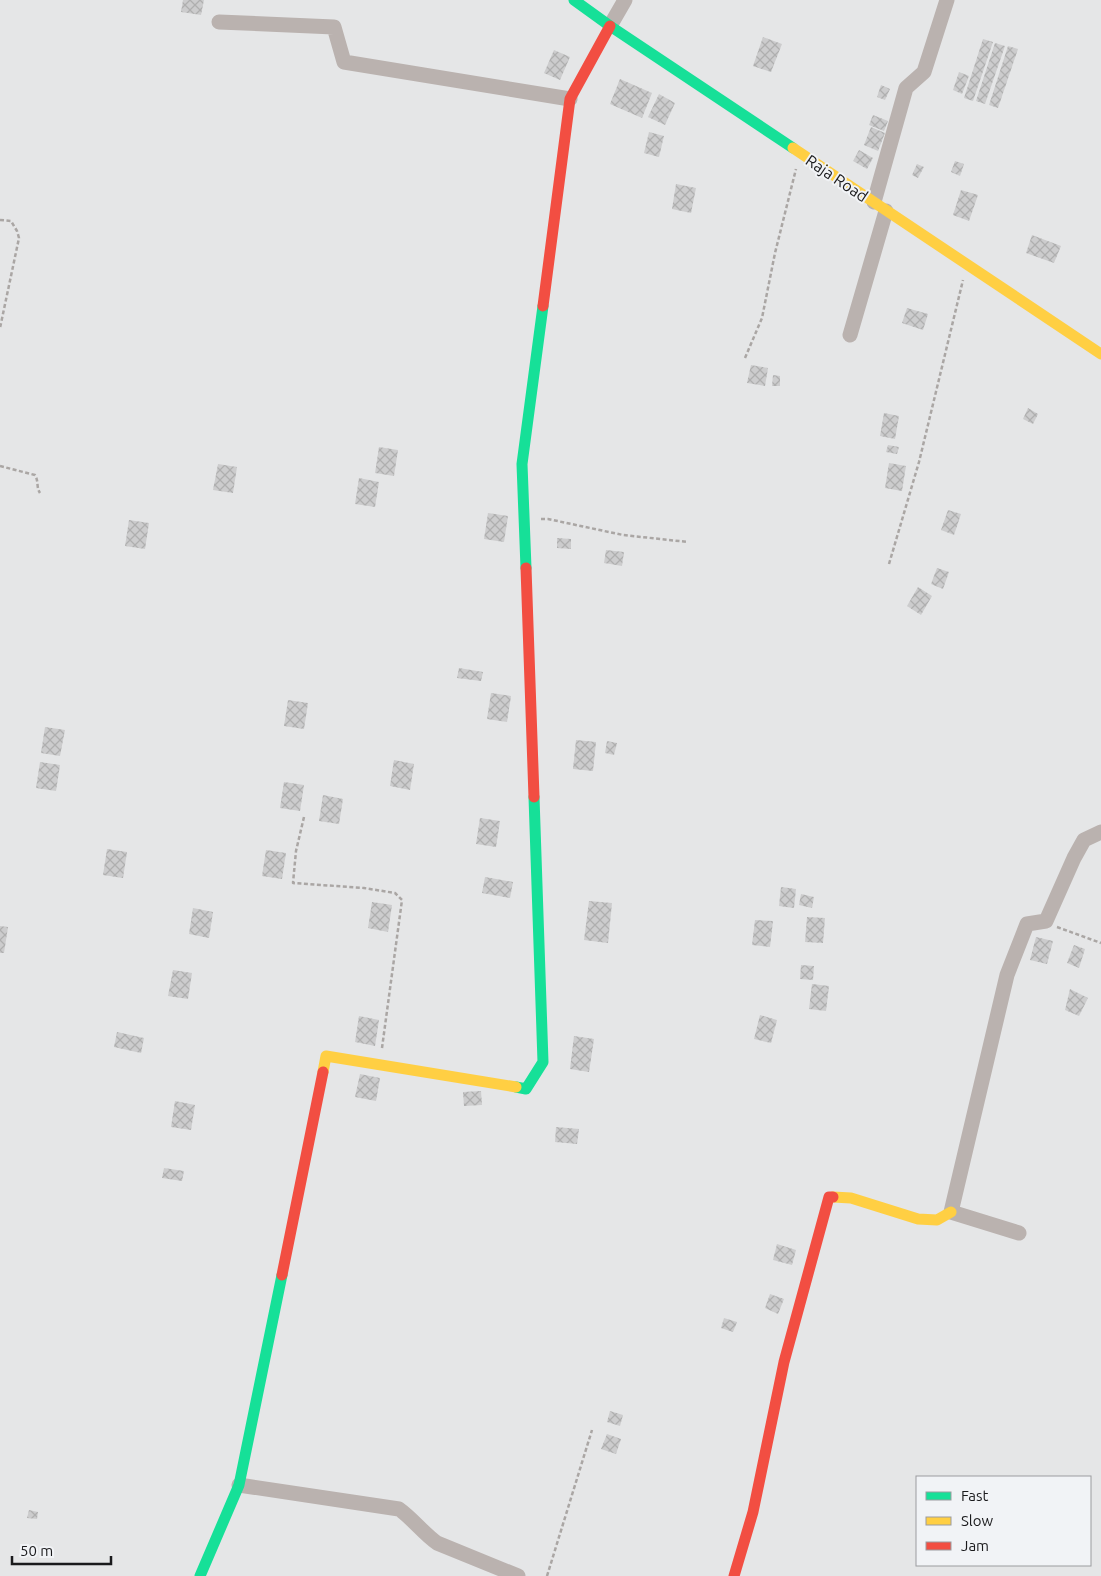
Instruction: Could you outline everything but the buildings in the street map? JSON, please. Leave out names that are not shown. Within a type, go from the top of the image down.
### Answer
[{"type":"street","name":"Raja Road","points":[[574,0],[610,26],[1101,354]]},
{"type":"street","points":[[200,1576],[239,1485],[326,1056],[526,1089],[543,1062],[522,464],[570,99],[624,0]]},
{"type":"street","points":[[850,335],[906,88],[924,72],[947,0]]},
{"type":"street","points":[[219,22],[334,27],[344,62],[570,99]]},
{"type":"street","points":[[951,1212],[1006,975],[1027,924],[1045,921],[1084,840],[1101,832]]},
{"type":"street","points":[[734,1576],[753,1512],[784,1362],[829,1197],[851,1198],[918,1219],[937,1220],[951,1212],[1019,1233]]},
{"type":"street","points":[[239,1485],[399,1509],[412,1518],[426,1536],[437,1543],[518,1576]]},
{"type":"path","points":[[745,358],[762,318],[775,253],[800,153]]},
{"type":"path","points":[[0,220],[11,222],[19,238],[0,328]]},
{"type":"path","points":[[889,564],[919,462],[966,264]]},
{"type":"path","points":[[0,466],[35,475],[38,480],[37,489],[40,493]]},
{"type":"path","points":[[524,519],[548,520],[622,536],[688,542]]},
{"type":"path","points":[[304,817],[296,851],[293,883],[364,888],[395,893],[402,900],[380,1065]]},
{"type":"path","points":[[1045,921],[1065,931],[1101,943]]},
{"type":"path","points":[[547,1576],[592,1430]]},
{"type":"traffic: fast","points":[[574,0],[793,148]]},
{"type":"traffic: fast","points":[[526,568],[522,464],[543,306]]},
{"type":"traffic: fast","points":[[516,1087],[526,1089],[543,1062],[534,797]]},
{"type":"traffic: fast","points":[[200,1576],[239,1485],[282,1275]]},
{"type":"traffic: slow","points":[[793,148],[1101,354]]},
{"type":"traffic: slow","points":[[323,1072],[326,1056],[516,1087]]},
{"type":"traffic: slow","points":[[833,1197],[851,1198],[918,1219],[937,1220],[951,1212]]},
{"type":"traffic: jam","points":[[543,306],[570,99],[610,26]]},
{"type":"traffic: jam","points":[[526,568],[534,797]]},
{"type":"traffic: jam","points":[[282,1275],[323,1072]]},
{"type":"traffic: jam","points":[[734,1576],[753,1512],[784,1362],[829,1197],[833,1197]]}]
